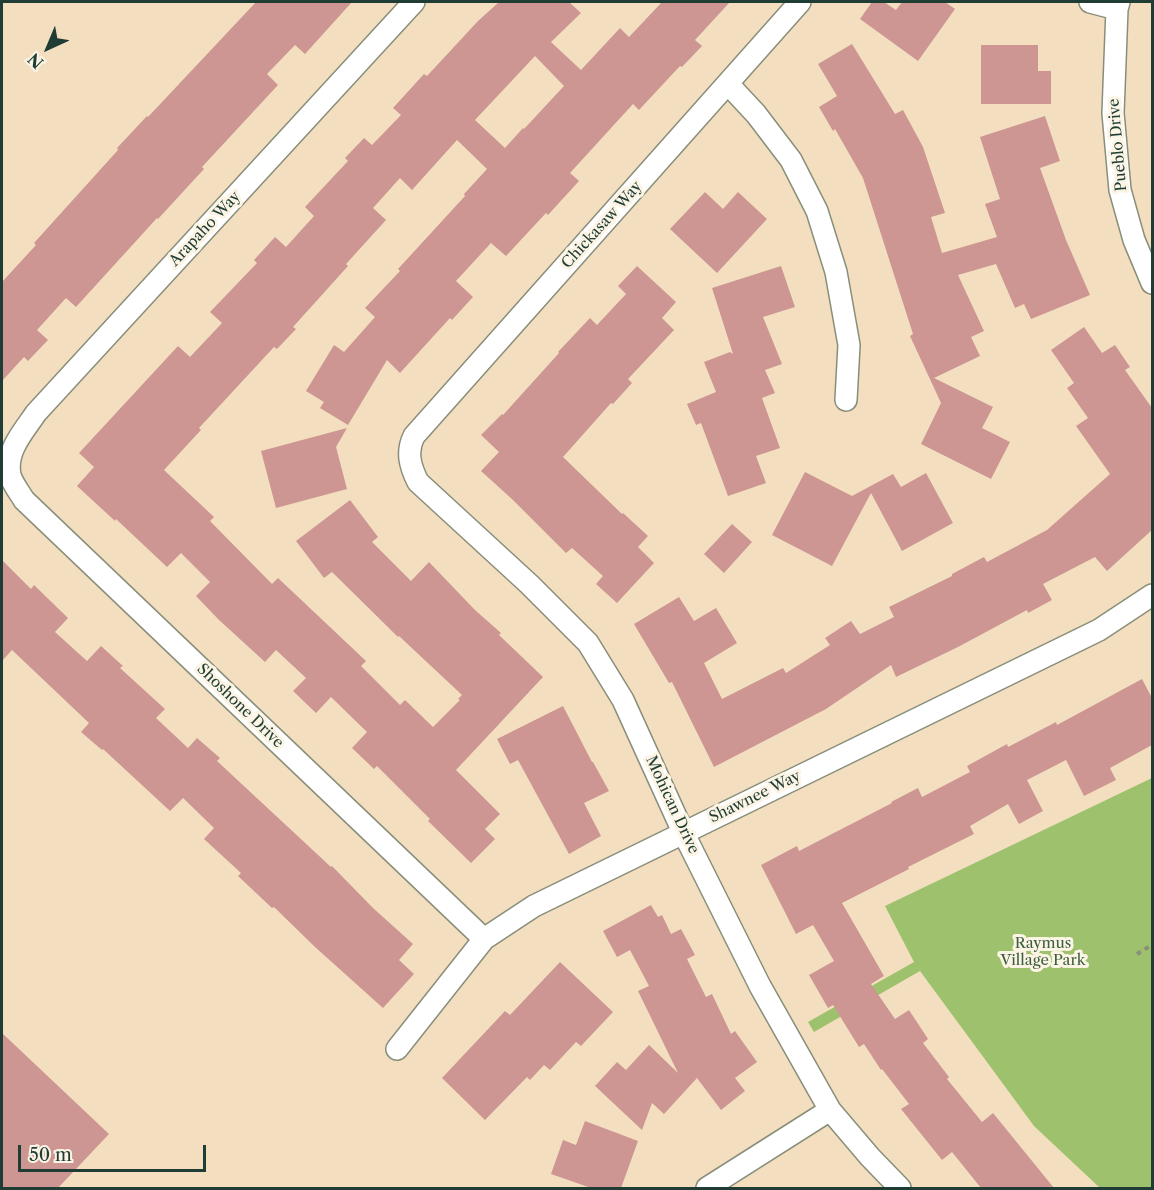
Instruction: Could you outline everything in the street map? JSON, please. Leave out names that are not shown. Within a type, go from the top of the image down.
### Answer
[{"type":"street","name":"Arapaho Way","points":[[9,464],[12,450],[36,413],[414,2]]},
{"type":"street","name":"Chickasaw Way","points":[[409,452],[414,435],[800,2]]},
{"type":"street","points":[[1090,2],[1118,5]]},
{"type":"street","name":"Pueblo Drive","points":[[1118,5],[1113,113],[1120,190],[1134,240],[1152,283]]},
{"type":"street","points":[[728,84],[756,114],[791,160],[817,211],[836,272],[849,345],[846,400]]},
{"type":"street","name":"Mohican Drive","points":[[409,452],[410,465],[418,482],[529,584],[588,643],[623,700],[683,832],[760,986],[830,1110],[900,1188]]},
{"type":"street","name":"Shoshone Drive","points":[[9,464],[10,476],[24,500],[484,939]]},
{"type":"street","name":"Shawnee Way","points":[[397,1049],[484,939],[534,906],[1099,630],[1152,595]]},
{"type":"street","points":[[707,1188],[830,1110]]},
{"type":"path","points":[[1137,954],[1152,945]]},
{"type":"green space","name":"Raymus Village Park","points":[[1152,778],[1152,1188],[1100,1188],[1034,1126],[920,971],[814,1032],[808,1022],[914,962],[885,906]]},
{"type":"building","points":[[256,2],[352,2],[305,54],[295,45],[267,74],[278,85],[76,307],[66,298],[37,330],[48,340],[28,361],[24,357],[2,381],[2,282],[118,150],[117,148]]},
{"type":"building","points":[[499,2],[569,2],[581,13],[551,42],[581,70],[620,28],[629,37],[662,2],[730,2],[695,40],[702,46],[639,110],[633,104],[570,173],[579,181],[548,215],[546,213],[506,256],[491,243],[456,281],[473,297],[452,320],[450,318],[400,373],[387,360],[348,425],[320,408],[324,402],[306,391],[334,345],[344,352],[375,317],[365,308],[400,271],[398,269],[487,169],[457,140],[412,190],[400,178],[373,208],[386,220],[293,327],[296,329],[277,349],[274,347],[199,428],[201,430],[164,470],[214,517],[210,521],[272,584],[278,578],[366,661],[361,666],[400,705],[405,700],[433,727],[460,700],[458,699],[462,695],[398,637],[332,572],[324,578],[296,541],[350,500],[378,537],[372,542],[411,581],[429,562],[543,677],[456,770],[500,814],[485,829],[495,839],[471,863],[377,766],[374,769],[352,748],[367,732],[331,697],[316,713],[293,691],[306,678],[276,650],[265,662],[196,596],[210,582],[181,553],[167,567],[77,486],[94,467],[79,453],[178,346],[190,357],[222,323],[210,312],[257,263],[254,260],[275,237],[286,247],[314,216],[305,207],[348,161],[345,158],[364,138],[372,145],[401,115],[393,108],[424,74],[427,76],[478,21]],"holes":[[[535,56],[564,86],[505,148],[475,120]]]},
{"type":"building","points":[[872,2],[884,2],[896,10],[902,2],[945,2],[955,9],[918,61],[860,19]]},
{"type":"building","points":[[852,44],[895,114],[903,110],[923,147],[945,213],[931,217],[942,253],[997,237],[985,204],[1000,199],[980,137],[1045,116],[1060,161],[1040,168],[1066,240],[1090,295],[1031,319],[1024,304],[1015,308],[996,264],[958,275],[984,331],[971,337],[980,356],[934,378],[993,407],[982,428],[1010,442],[991,479],[921,444],[941,403],[910,336],[913,334],[863,178],[835,129],[833,131],[819,107],[837,96],[818,64]]},
{"type":"building","points":[[981,45],[1038,45],[1038,71],[1051,71],[1051,104],[981,104]]},
{"type":"building","points":[[705,192],[723,209],[738,192],[767,219],[717,273],[670,229]]},
{"type":"building","points":[[637,266],[676,302],[662,318],[674,330],[628,379],[632,383],[563,457],[648,536],[638,547],[654,563],[617,603],[596,584],[603,576],[572,548],[566,553],[481,471],[499,452],[481,435],[503,415],[590,318],[597,325],[626,294],[618,286]]},
{"type":"building","points":[[781,266],[795,307],[763,317],[782,364],[765,370],[775,393],[762,398],[780,448],[756,456],[766,483],[728,496],[701,423],[696,425],[687,404],[716,392],[704,362],[730,352],[733,354],[712,288]]},
{"type":"building","points":[[1084,327],[1102,353],[1115,345],[1130,367],[1125,370],[1152,408],[1152,530],[1107,571],[1095,557],[1043,584],[1052,600],[1028,613],[1027,610],[896,677],[891,665],[826,709],[714,767],[672,682],[669,683],[634,624],[679,597],[694,621],[716,608],[737,643],[704,663],[722,699],[783,668],[786,673],[830,645],[825,638],[851,621],[860,634],[894,617],[889,607],[952,576],[984,557],[987,562],[1047,530],[1110,474],[1076,426],[1088,418],[1067,388],[1074,383],[1051,350]]},
{"type":"building","points":[[347,428],[336,447],[347,489],[276,508],[261,451]]},
{"type":"building","points":[[805,472],[852,496],[893,474],[901,487],[926,473],[953,523],[902,551],[871,493],[832,566],[772,535]]},
{"type":"building","points":[[732,524],[752,542],[724,573],[704,554]]},
{"type":"building","points":[[2,560],[31,589],[34,585],[68,618],[55,632],[87,661],[101,646],[123,666],[120,668],[165,709],[156,718],[188,748],[197,738],[220,758],[217,761],[413,944],[399,960],[414,974],[383,1008],[238,876],[241,873],[204,839],[214,828],[183,798],[170,811],[103,749],[81,732],[89,723],[12,650],[2,661]]},
{"type":"building","points":[[1142,679],[1152,698],[1152,745],[1110,768],[1116,780],[1084,796],[1066,760],[1027,780],[1043,811],[1019,824],[1008,804],[970,826],[974,834],[842,903],[884,976],[871,984],[895,1019],[909,1010],[928,1039],[923,1043],[949,1077],[947,1079],[982,1122],[993,1113],[1054,1188],[981,1188],[952,1152],[942,1160],[901,1109],[909,1104],[881,1070],[864,1044],[859,1047],[833,1005],[828,1008],[809,975],[834,961],[813,925],[796,934],[761,865],[797,846],[799,851],[918,788],[922,797],[970,772],[967,766],[1007,744],[1008,747],[1056,722],[1057,725]]},
{"type":"building","points":[[563,706],[609,791],[584,803],[601,836],[569,854],[518,760],[510,764],[497,739]]},
{"type":"building","points":[[651,905],[658,917],[662,915],[671,934],[681,929],[695,955],[687,959],[706,997],[712,994],[731,1034],[735,1031],[757,1062],[735,1078],[745,1091],[721,1110],[697,1078],[664,1114],[652,1103],[642,1130],[595,1086],[617,1062],[626,1070],[649,1045],[678,1073],[638,991],[649,986],[630,950],[617,957],[603,931]]},
{"type":"building","points":[[560,962],[613,1012],[581,1046],[576,1042],[550,1070],[544,1065],[530,1080],[527,1077],[485,1120],[442,1078],[505,1011],[510,1015]]},
{"type":"building","points":[[2,1033],[109,1134],[58,1188],[2,1188]]},
{"type":"building","points":[[585,1121],[638,1141],[621,1188],[591,1188],[551,1174],[563,1140],[576,1145]]}]
